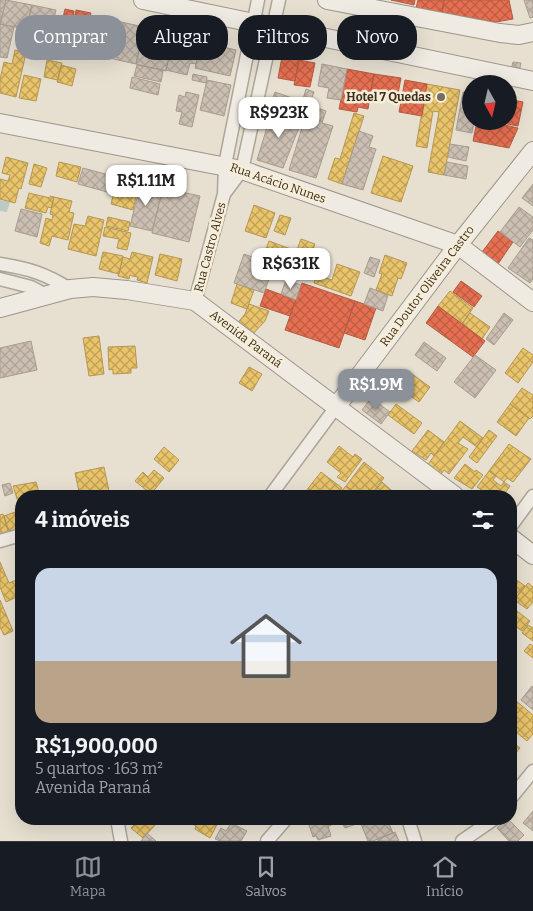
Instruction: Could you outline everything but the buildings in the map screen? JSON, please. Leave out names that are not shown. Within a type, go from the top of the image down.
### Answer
[{"type":"street","points":[[143,0],[238,20]]},
{"type":"street","name":"Rua Castro Alves","points":[[255,15],[258,0]]},
{"type":"street","name":"Rua Castro Alves","points":[[276,15],[279,0]]},
{"type":"street","points":[[327,0],[500,33],[528,36]]},
{"type":"street","points":[[327,37],[532,81]]},
{"type":"street","name":"Rua Castro Alves","points":[[234,167],[249,60]]},
{"type":"street","name":"Rua Castro Alves","points":[[195,301],[264,60]]},
{"type":"street","name":"Rua Acácio Nunes","points":[[0,123],[234,167],[458,245],[533,302]]},
{"type":"street","name":"Rua Doutor Oliveira Castro","points":[[274,490],[458,245],[533,151]]},
{"type":"street","points":[[0,264],[27,268],[48,276],[70,289]]},
{"type":"street","points":[[0,279],[31,287],[46,295]]},
{"type":"street","name":"Avenida Paraná","points":[[0,308],[70,289],[93,287],[195,301],[447,490]]},
{"type":"street","points":[[517,518],[533,496]]},
{"type":"street","points":[[0,541],[15,537]]},
{"type":"street","points":[[517,543],[533,555]]},
{"type":"street","points":[[517,791],[533,771]]},
{"type":"street","points":[[118,825],[121,841]]},
{"type":"street","points":[[267,841],[281,825]]},
{"type":"street","points":[[410,825],[415,841]]},
{"type":"street","points":[[462,841],[485,825]]},
{"type":"water","points":[[0,200],[10,202],[7,212],[0,211]]},
{"type":"place","name":"Hotel 7 Quedas","points":[[441,97]]}]
